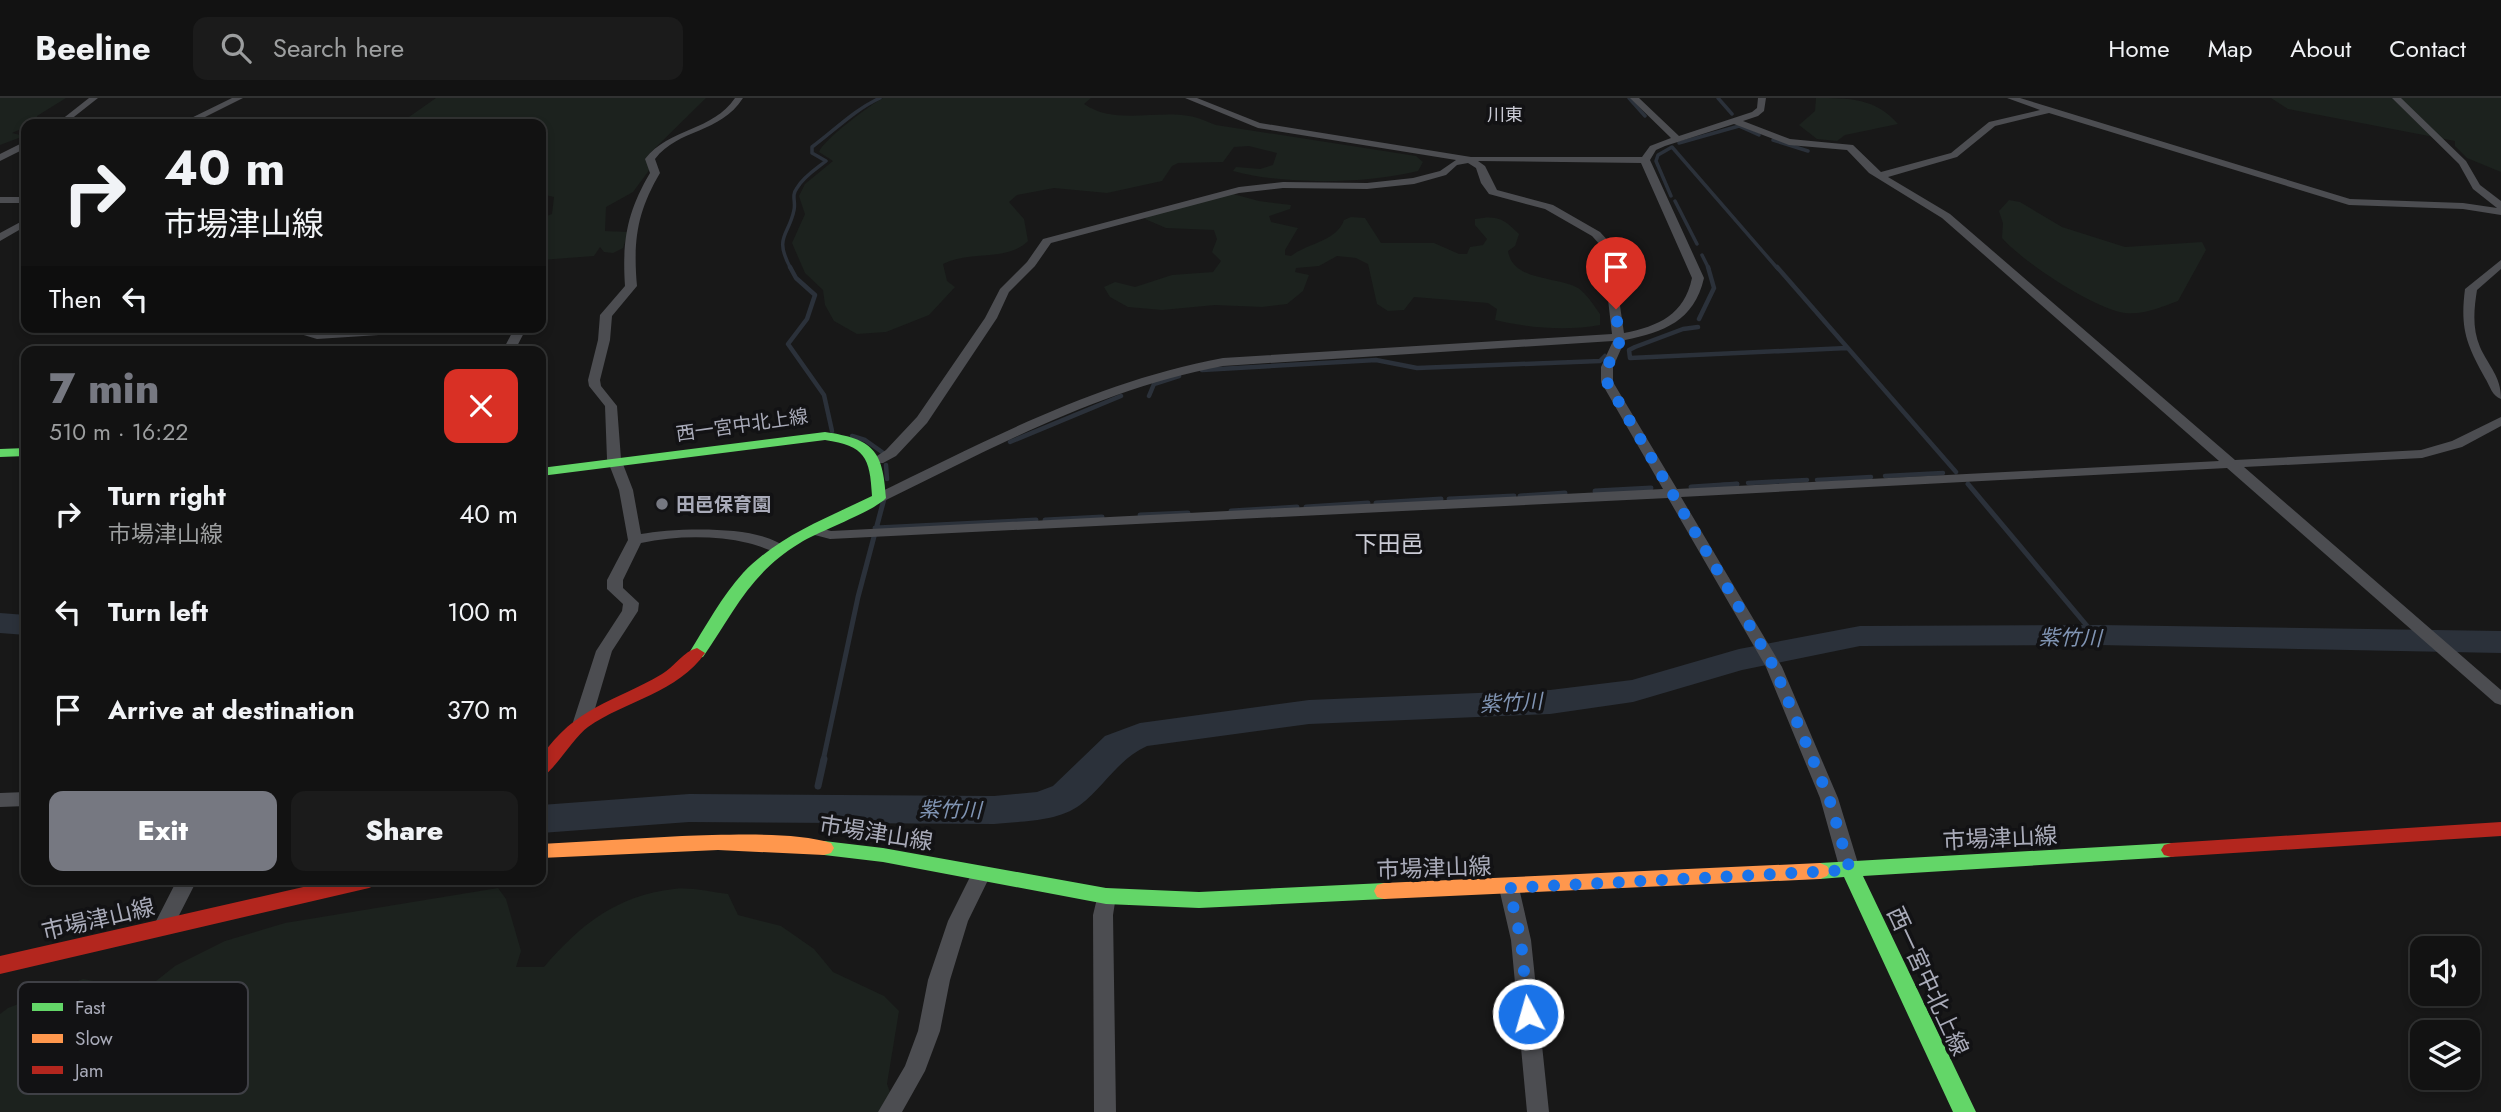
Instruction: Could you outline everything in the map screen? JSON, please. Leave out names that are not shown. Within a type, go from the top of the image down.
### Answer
[{"type":"main road","name":"西一宮中北上線","points":[[546,471],[616,464],[825,436],[868,447],[878,460]]},
{"type":"main road","points":[[0,453],[21,452]]},
{"type":"main road","points":[[546,764],[561,741],[582,722],[653,689],[678,673],[699,651],[747,578],[780,549],[879,498],[878,460]]},
{"type":"main road","name":"市場津山線","points":[[546,851],[693,841],[761,841],[883,855],[1106,896],[1199,900],[1509,888],[1850,870],[2501,829]]},
{"type":"main road","name":"西一宮中北上線","points":[[1850,870],[1965,1112]]},
{"type":"main road","name":"市場津山線","points":[[0,965],[347,885]]},
{"type":"street","points":[[67,119],[94,98]]},
{"type":"street","points":[[195,119],[239,98]]},
{"type":"street","points":[[582,722],[604,652],[630,611],[631,603],[615,589],[615,580],[635,540],[628,498],[616,464],[611,406],[594,386],[593,380],[604,340],[606,315],[631,286],[628,249],[641,197],[655,173],[650,159],[663,145],[724,116],[739,98]]},
{"type":"street","points":[[1189,98],[1258,125],[1468,159],[1645,160]]},
{"type":"street","points":[[1634,98],[1677,139]]},
{"type":"street","points":[[1645,160],[1653,148],[1735,121],[1761,109],[1762,98]]},
{"type":"street","points":[[2011,98],[2046,111],[2349,202],[2384,206],[2452,203],[2501,212]]},
{"type":"street","points":[[2396,98],[2463,163],[2476,187],[2501,206]]},
{"type":"street","points":[[1880,176],[1954,155],[1992,124],[2046,111]]},
{"type":"street","points":[[1735,121],[1789,142],[1850,146],[1864,164],[1880,176],[1946,216],[2501,699]]},
{"type":"street","points":[[0,158],[21,147]]},
{"type":"street","points":[[878,460],[891,453],[922,420],[991,318],[1004,291],[1031,264],[1047,241],[1239,190],[1283,185],[1367,186],[1414,181],[1443,173],[1454,163],[1468,159],[1480,166],[1486,183],[1493,192],[1549,206],[1603,239],[1609,252],[1610,287],[1618,337],[1616,350],[1607,367],[1607,382],[1774,667],[1829,798],[1850,870]]},
{"type":"street","points":[[879,498],[1091,399],[1176,369],[1223,362],[1618,337],[1667,323],[1681,314],[1697,286],[1693,266],[1645,160]]},
{"type":"street","points":[[0,200],[21,200]]},
{"type":"street","points":[[0,238],[21,225]]},
{"type":"street","points":[[2501,263],[2471,289],[2468,328],[2470,344],[2501,395]]},
{"type":"street","points":[[310,333],[348,333]]},
{"type":"street","points":[[816,531],[830,535],[993,528],[2422,454],[2457,444],[2501,421]]},
{"type":"street","points":[[635,540],[687,533],[761,542],[780,549]]},
{"type":"street","points":[[0,800],[21,799]]},
{"type":"street","points":[[889,1112],[914,1071],[925,1041],[939,980],[958,921],[981,874]]},
{"type":"street","points":[[163,927],[184,885]]},
{"type":"street","points":[[1509,888],[1521,940],[1538,1112]]},
{"type":"street","points":[[1105,1112],[1103,915],[1106,896]]},
{"type":"shaded area","points":[[0,98],[66,98],[37,116],[37,119],[21,119],[21,129],[12,133],[21,137],[0,145]]},
{"type":"shaded area","points":[[436,98],[706,98],[649,154],[646,161],[650,169],[633,192],[606,207],[605,231],[628,232],[623,248],[613,253],[604,252],[600,247],[594,256],[546,260],[546,216],[552,214],[554,197],[546,195],[546,119],[406,119]]},
{"type":"shaded area","points":[[883,98],[1091,98],[1084,104],[1108,114],[1189,116],[1216,125],[1416,156],[1423,162],[1418,171],[1397,175],[1300,181],[1233,171],[1236,167],[1260,169],[1273,165],[1277,153],[1249,146],[1234,147],[1223,162],[1178,163],[1172,166],[1162,181],[1107,193],[1054,188],[1017,195],[1009,202],[1024,219],[1028,241],[999,254],[965,257],[943,264],[947,281],[955,287],[929,315],[886,332],[857,334],[834,321],[825,305],[823,290],[805,273],[792,243],[805,214],[799,196],[805,184],[833,161],[819,152],[822,147],[848,123]]},
{"type":"shaded area","points":[[1816,98],[1851,99],[1871,104],[1890,115],[1898,124],[1845,135],[1837,141],[1817,139],[1799,125],[1815,111]]},
{"type":"shaded area","points":[[2271,98],[2501,98],[2501,172],[2467,158],[2455,146],[2455,141],[2288,109]]},
{"type":"shaded area","points":[[1233,194],[1291,205],[1290,209],[1269,216],[1271,222],[1298,228],[1285,250],[1285,255],[1291,256],[1329,237],[1344,220],[1351,217],[1365,218],[1381,243],[1434,243],[1459,254],[1467,254],[1470,247],[1483,245],[1487,239],[1475,225],[1475,219],[1499,219],[1519,234],[1515,246],[1508,251],[1518,268],[1537,277],[1578,288],[1600,314],[1600,325],[1548,328],[1521,325],[1495,320],[1497,309],[1488,303],[1414,297],[1404,310],[1388,311],[1377,304],[1368,264],[1356,258],[1337,256],[1319,266],[1296,268],[1295,272],[1309,275],[1303,291],[1287,304],[1262,307],[1215,305],[1162,310],[1128,307],[1110,297],[1104,287],[1115,282],[1135,287],[1172,275],[1213,272],[1221,261],[1212,252],[1217,239],[1214,230],[1166,228],[1145,219],[1148,215]]},
{"type":"shaded area","points":[[2009,200],[2020,202],[2062,227],[2125,247],[2202,242],[2206,250],[2178,301],[2146,312],[2125,313],[2112,310],[2078,294],[2042,271],[2002,238],[2003,223],[1999,211]]},
{"type":"shaded area","points":[[498,888],[506,899],[521,951],[516,967],[544,967],[586,925],[617,905],[634,898],[681,889],[728,894],[738,915],[781,926],[814,949],[833,972],[884,996],[899,1011],[887,1084],[897,1112],[0,1112],[0,1014],[18,1004],[18,1094],[248,1094],[248,982],[154,982],[175,966],[225,941],[285,923]]},
{"type":"shaded area","points":[[83,979],[99,982],[75,982]]},
{"type":"waterway","points":[[791,268],[783,243],[792,219],[794,194],[803,180],[826,161],[812,153],[812,147],[853,114],[880,98]]},
{"type":"waterway","points":[[1629,98],[1645,116]]},
{"type":"waterway","points":[[1718,98],[1732,114]]},
{"type":"waterway","points":[[1679,143],[1739,126],[1759,135]]},
{"type":"waterway","points":[[1773,140],[1808,151]]},
{"type":"waterway","points":[[1671,196],[1656,161],[1658,155],[1672,147],[1778,269]]},
{"type":"waterway","points":[[1675,201],[1697,244]]},
{"type":"waterway","points":[[1702,255],[1708,267]]},
{"type":"waterway","points":[[1699,319],[1714,288],[1708,267]]},
{"type":"waterway","points":[[1777,267],[1956,472]]},
{"type":"waterway","points":[[791,268],[796,278],[815,295],[807,319],[788,344],[824,395],[832,431]]},
{"type":"waterway","points":[[1698,327],[1683,329],[1635,347],[1629,350],[1630,358],[1847,348]]},
{"type":"waterway","points":[[1202,370],[1376,360],[1417,368],[1600,361],[1605,356]]},
{"type":"waterway","points":[[1149,396],[1154,384],[1179,376]]},
{"type":"waterway","points":[[1010,442],[1121,396]]},
{"type":"waterway","points":[[852,436],[865,440],[882,452]]},
{"type":"waterway","points":[[886,465],[887,479]]},
{"type":"waterway","points":[[1885,476],[1943,473]]},
{"type":"waterway","points":[[1817,480],[1871,477]]},
{"type":"waterway","points":[[1748,483],[1807,480]]},
{"type":"waterway","points":[[1691,487],[1737,484],[1722,485]]},
{"type":"waterway","points":[[1968,484],[2093,633]]},
{"type":"waterway","points":[[1595,491],[1651,488]]},
{"type":"waterway","points":[[1520,496],[1565,493]]},
{"type":"waterway","points":[[1449,499],[1514,496]]},
{"type":"waterway","points":[[876,528],[884,499]]},
{"type":"waterway","points":[[1376,503],[1441,499]]},
{"type":"waterway","points":[[1306,507],[1368,503]]},
{"type":"waterway","points":[[1231,511],[1297,507]]},
{"type":"waterway","points":[[1140,515],[1188,513]]},
{"type":"waterway","points":[[1045,520],[1102,517]]},
{"type":"waterway","points":[[876,528],[1036,520]]},
{"type":"waterway","points":[[823,761],[858,597],[876,528]]},
{"type":"waterway","name":"紫竹川","points":[[0,623],[21,625]]},
{"type":"waterway","name":"紫竹川","points":[[546,819],[689,808],[994,810],[1040,806],[1066,796],[1118,745],[1140,735],[1309,712],[1550,702],[1633,691],[1739,660],[1860,636],[2099,635],[2501,642]]},
{"type":"waterway","points":[[818,786],[824,759]]},
{"type":"traffic: fast","points":[[546,471],[825,436],[853,441],[869,452],[876,470],[879,498],[810,531],[777,551],[749,576],[697,653]]},
{"type":"traffic: fast","points":[[0,453],[21,452]]},
{"type":"traffic: fast","points":[[824,848],[883,855],[1106,896],[1199,900],[1384,891]]},
{"type":"traffic: fast","points":[[1820,871],[2171,850]]},
{"type":"traffic: fast","points":[[1850,870],[1965,1112]]},
{"type":"traffic: slow","points":[[546,851],[718,843],[824,848]]},
{"type":"traffic: slow","points":[[1384,891],[1820,871]]},
{"type":"traffic: jam","points":[[546,764],[577,727],[612,705],[657,684],[685,665],[697,653]]},
{"type":"traffic: jam","points":[[2171,850],[2501,829]]},
{"type":"traffic: jam","points":[[0,965],[347,885]]},
{"type":"place","name":"田邑保育園","points":[[662,504]]},
{"type":"district","name":"川東","points":[[1505,115]]},
{"type":"district","name":"下田邑","points":[[1389,544]]},
{"type":"route","points":[[1528,1014],[1521,940],[1509,888],[1850,870],[1829,798],[1774,667],[1607,382],[1607,367],[1619,343],[1615,324],[1616,309]]}]
